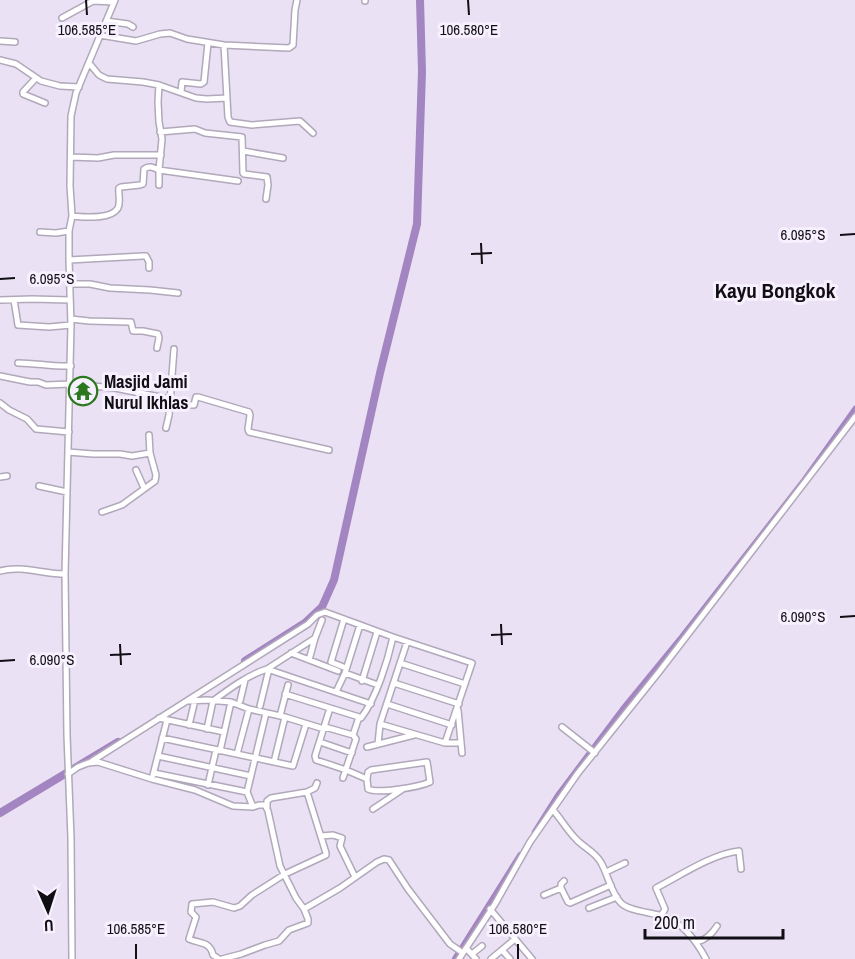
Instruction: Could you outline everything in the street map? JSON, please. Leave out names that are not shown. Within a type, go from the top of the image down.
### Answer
[{"type":"street","points":[[100,35],[136,41],[170,33],[208,43],[286,48],[292,45],[297,0]]},
{"type":"street","points":[[62,18],[93,1],[115,1],[76,93],[71,116],[69,186],[72,216],[69,231],[71,366],[65,574],[72,959]]},
{"type":"street","points":[[106,21],[128,24],[133,27]]},
{"type":"street","points":[[0,41],[15,42]]},
{"type":"street","points":[[181,92],[182,82],[201,84],[204,82],[208,43]]},
{"type":"street","points":[[224,45],[228,120],[231,123],[257,125],[300,122],[313,133]]},
{"type":"street","points":[[0,60],[16,64],[36,78],[60,86],[79,87]]},
{"type":"street","points":[[89,63],[99,75],[107,79],[159,85],[202,99],[227,98]]},
{"type":"street","points":[[36,78],[23,94],[45,103]]},
{"type":"street","points":[[159,85],[159,128],[162,139],[159,185]]},
{"type":"street","points":[[240,124],[244,174],[267,177],[266,199]]},
{"type":"street","points":[[160,132],[195,129],[205,133],[242,137]]},
{"type":"street","points":[[243,152],[283,158]]},
{"type":"street","points":[[71,157],[161,155]]},
{"type":"street","points":[[72,216],[98,217],[117,210],[120,206],[119,188],[142,184],[144,169],[151,166],[159,170],[238,182]]},
{"type":"street","points":[[40,232],[69,231]]},
{"type":"street","points":[[69,260],[146,256],[149,268]]},
{"type":"street","points":[[70,284],[178,293]]},
{"type":"street","points":[[0,300],[70,300]]},
{"type":"street","points":[[14,300],[17,324],[20,326],[128,321],[131,322],[133,331],[158,334],[157,348]]},
{"type":"street","points":[[165,428],[174,349]]},
{"type":"street","points":[[18,363],[71,366]]},
{"type":"street","points":[[0,376],[46,385],[70,384],[115,388],[192,405],[198,397],[248,412],[250,415],[249,432],[329,450]]},
{"type":"street","points":[[0,403],[27,419],[36,429],[69,432]]},
{"type":"street","points":[[462,953],[495,904],[530,842],[578,773],[855,417]]},
{"type":"street","points":[[102,512],[122,505],[156,479],[150,453],[149,435]]},
{"type":"street","points":[[68,452],[132,456],[150,453]]},
{"type":"street","points":[[136,470],[144,488]]},
{"type":"street","points":[[39,486],[67,492]]},
{"type":"street","points":[[0,571],[12,568],[65,574]]},
{"type":"street","points":[[68,774],[325,612],[376,632],[472,663],[446,744]]},
{"type":"street","points":[[344,619],[331,662],[362,681],[378,685]]},
{"type":"street","points":[[309,660],[322,620]]},
{"type":"street","points":[[336,692],[360,625]]},
{"type":"street","points":[[362,681],[376,632]]},
{"type":"street","points":[[285,694],[361,718],[371,704],[393,637]]},
{"type":"street","points":[[207,729],[213,701],[315,638]]},
{"type":"street","points":[[378,744],[380,724],[407,642]]},
{"type":"street","points":[[291,653],[343,671]]},
{"type":"street","points":[[400,663],[465,684]]},
{"type":"street","points":[[268,669],[371,704]]},
{"type":"street","points":[[260,706],[268,669]]},
{"type":"street","points":[[240,701],[245,680]]},
{"type":"street","points":[[394,683],[458,706]]},
{"type":"street","points":[[274,762],[288,685]]},
{"type":"street","points":[[189,725],[195,700]]},
{"type":"street","points":[[186,701],[231,702],[249,709],[353,735],[356,739],[343,778]]},
{"type":"street","points":[[208,785],[231,702]]},
{"type":"street","points":[[387,704],[452,725]]},
{"type":"street","points":[[458,706],[462,753]]},
{"type":"street","points":[[330,708],[315,756],[316,760],[367,779]]},
{"type":"street","points":[[237,754],[249,709]]},
{"type":"street","points":[[253,807],[247,792],[266,713]]},
{"type":"street","points":[[353,735],[359,717]]},
{"type":"street","points":[[159,718],[224,732]]},
{"type":"street","points":[[153,776],[167,720]]},
{"type":"street","points":[[162,738],[293,766],[306,724]]},
{"type":"street","points":[[380,724],[446,744],[461,743]]},
{"type":"street","points":[[562,727],[594,752]]},
{"type":"street","points":[[367,747],[416,735]]},
{"type":"street","points":[[320,742],[352,753]]},
{"type":"street","points":[[158,756],[251,776]]},
{"type":"street","points":[[88,763],[99,762],[153,776],[233,806],[253,807],[261,804],[267,807]]},
{"type":"street","points":[[427,762],[430,782],[404,788],[373,791],[368,789],[367,779],[368,772],[371,770],[427,762]]},
{"type":"street","points":[[153,776],[247,792]]},
{"type":"street","points":[[307,792],[327,854],[285,874],[252,895],[240,906],[227,907],[213,902],[192,904],[191,912],[196,916],[189,939],[209,945],[214,957],[220,959],[279,941],[289,930],[308,923],[304,909],[296,898],[285,874],[280,866],[267,801],[271,798],[307,792],[315,788],[317,783]]},
{"type":"street","points":[[374,808],[404,788]]},
{"type":"street","points":[[553,810],[576,840],[597,856],[621,903],[673,921],[697,942],[706,959]]},
{"type":"street","points":[[321,836],[333,835],[342,838],[340,846],[356,877]]},
{"type":"street","points":[[661,916],[665,909],[656,888],[731,852],[739,851],[741,869]]},
{"type":"street","points":[[304,909],[385,859],[389,860],[450,944],[462,953],[474,957],[483,946]]},
{"type":"street","points":[[606,872],[625,863]]},
{"type":"street","points":[[564,881],[561,888],[570,903],[611,885]]},
{"type":"street","points":[[544,895],[561,888]]},
{"type":"street","points":[[589,908],[617,897]]},
{"type":"street","points":[[490,909],[532,959]]},
{"type":"street","points":[[697,942],[713,932],[717,926]]},
{"type":"street","points":[[491,959],[515,939]]},
{"type":"street","points":[[502,950],[510,959]]},
{"type":"waterway","points":[[245,661],[305,623],[322,607],[334,580],[380,373],[417,224],[422,71],[420,0]]},
{"type":"waterway","points":[[534,832],[558,794],[622,709],[802,482],[855,408]]},
{"type":"waterway","points":[[0,813],[118,742]]},
{"type":"waterway","points":[[454,959],[520,854]]},
{"type":"place","name":"Masjid Jami Nurul Ikhlas","points":[[83,391]]},
{"type":"district","name":"Kayu Bongkok","points":[[775,290]]}]
